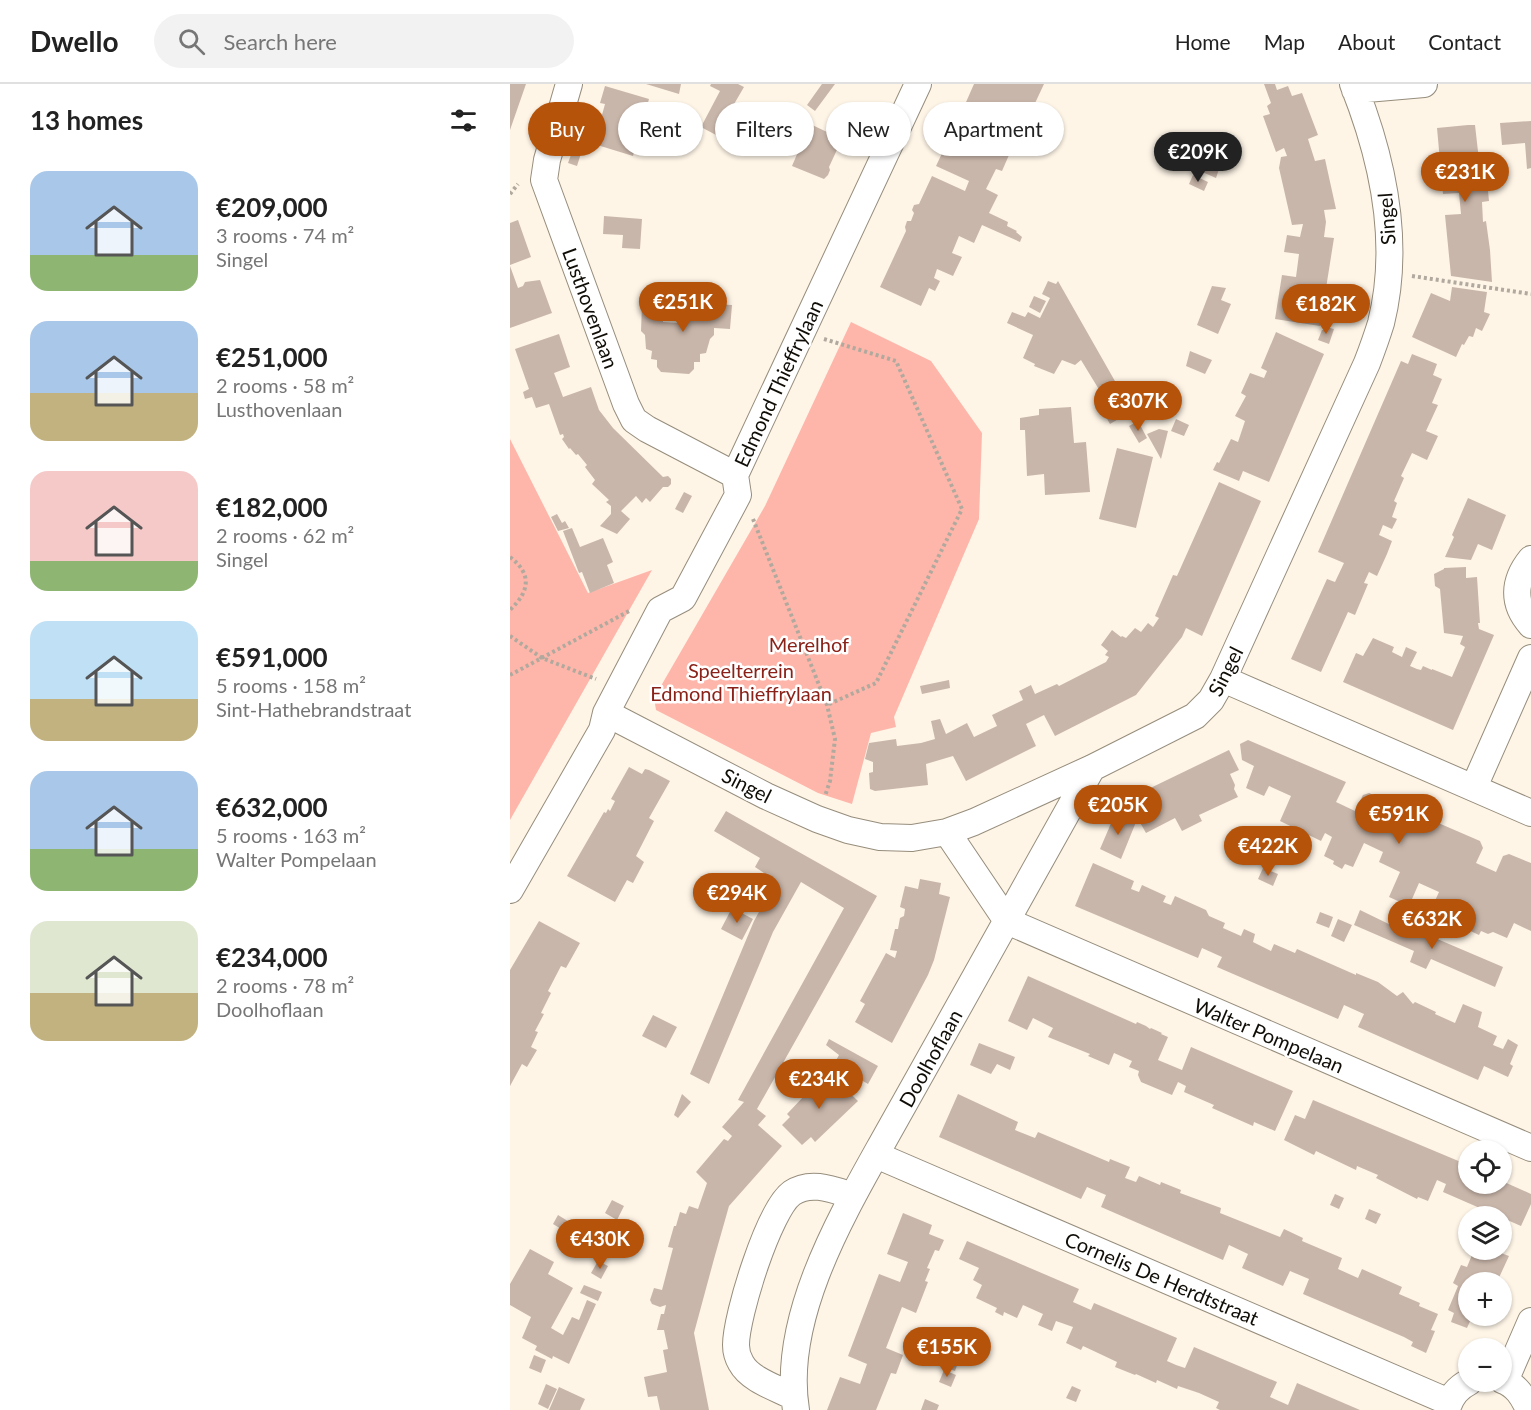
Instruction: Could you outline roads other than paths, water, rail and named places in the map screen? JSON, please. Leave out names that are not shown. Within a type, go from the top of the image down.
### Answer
[{"type":"street","name":"Lusthovenlaan","points":[[569,84],[547,160],[544,180],[626,404],[634,420],[647,429],[735,475]]},
{"type":"street","name":"Edmond Thieffrylaan","points":[[606,713],[660,610],[683,598],[738,495],[735,475],[918,84]]},
{"type":"street","points":[[1354,87],[1424,84]]},
{"type":"street","name":"Singel","points":[[606,713],[766,796],[817,819],[848,830],[880,837],[912,838],[947,832],[974,822],[1092,768],[1195,716],[1211,700],[1223,680],[1368,363],[1381,323],[1388,272],[1388,206],[1380,166],[1354,87]]},
{"type":"street","points":[[1531,559],[1518,580],[1516,593],[1518,605],[1531,625]]},
{"type":"street","points":[[1474,788],[1531,658]]},
{"type":"street","points":[[1223,680],[1531,813]]},
{"type":"street","points":[[510,890],[602,730],[606,713]]},
{"type":"street","name":"Doolhoflaan","points":[[795,1403],[794,1360],[803,1317],[832,1240],[876,1155],[1092,768]]},
{"type":"street","points":[[947,832],[1006,921]]},
{"type":"street","name":"Walter Pompelaan","points":[[1006,921],[1531,1148]]},
{"type":"street","name":"Cornelis De Herdtstraat","points":[[876,1155],[1448,1406]]},
{"type":"street","name":"Doolhoflaan","points":[[795,1403],[750,1374],[740,1363],[736,1347],[738,1328],[753,1272],[779,1208],[791,1194],[806,1186],[822,1187],[854,1196]]},
{"type":"street","points":[[1512,1361],[1531,1321]]},
{"type":"street","points":[[1512,1386],[1524,1398],[1529,1410]]},
{"type":"street","points":[[1448,1406],[1458,1390]]},
{"type":"park label","name":"Merelhof","points":[[809,644]]},
{"type":"park label","name":"Speelterrein Edmond Thieffrylaan","points":[[741,682]]}]
